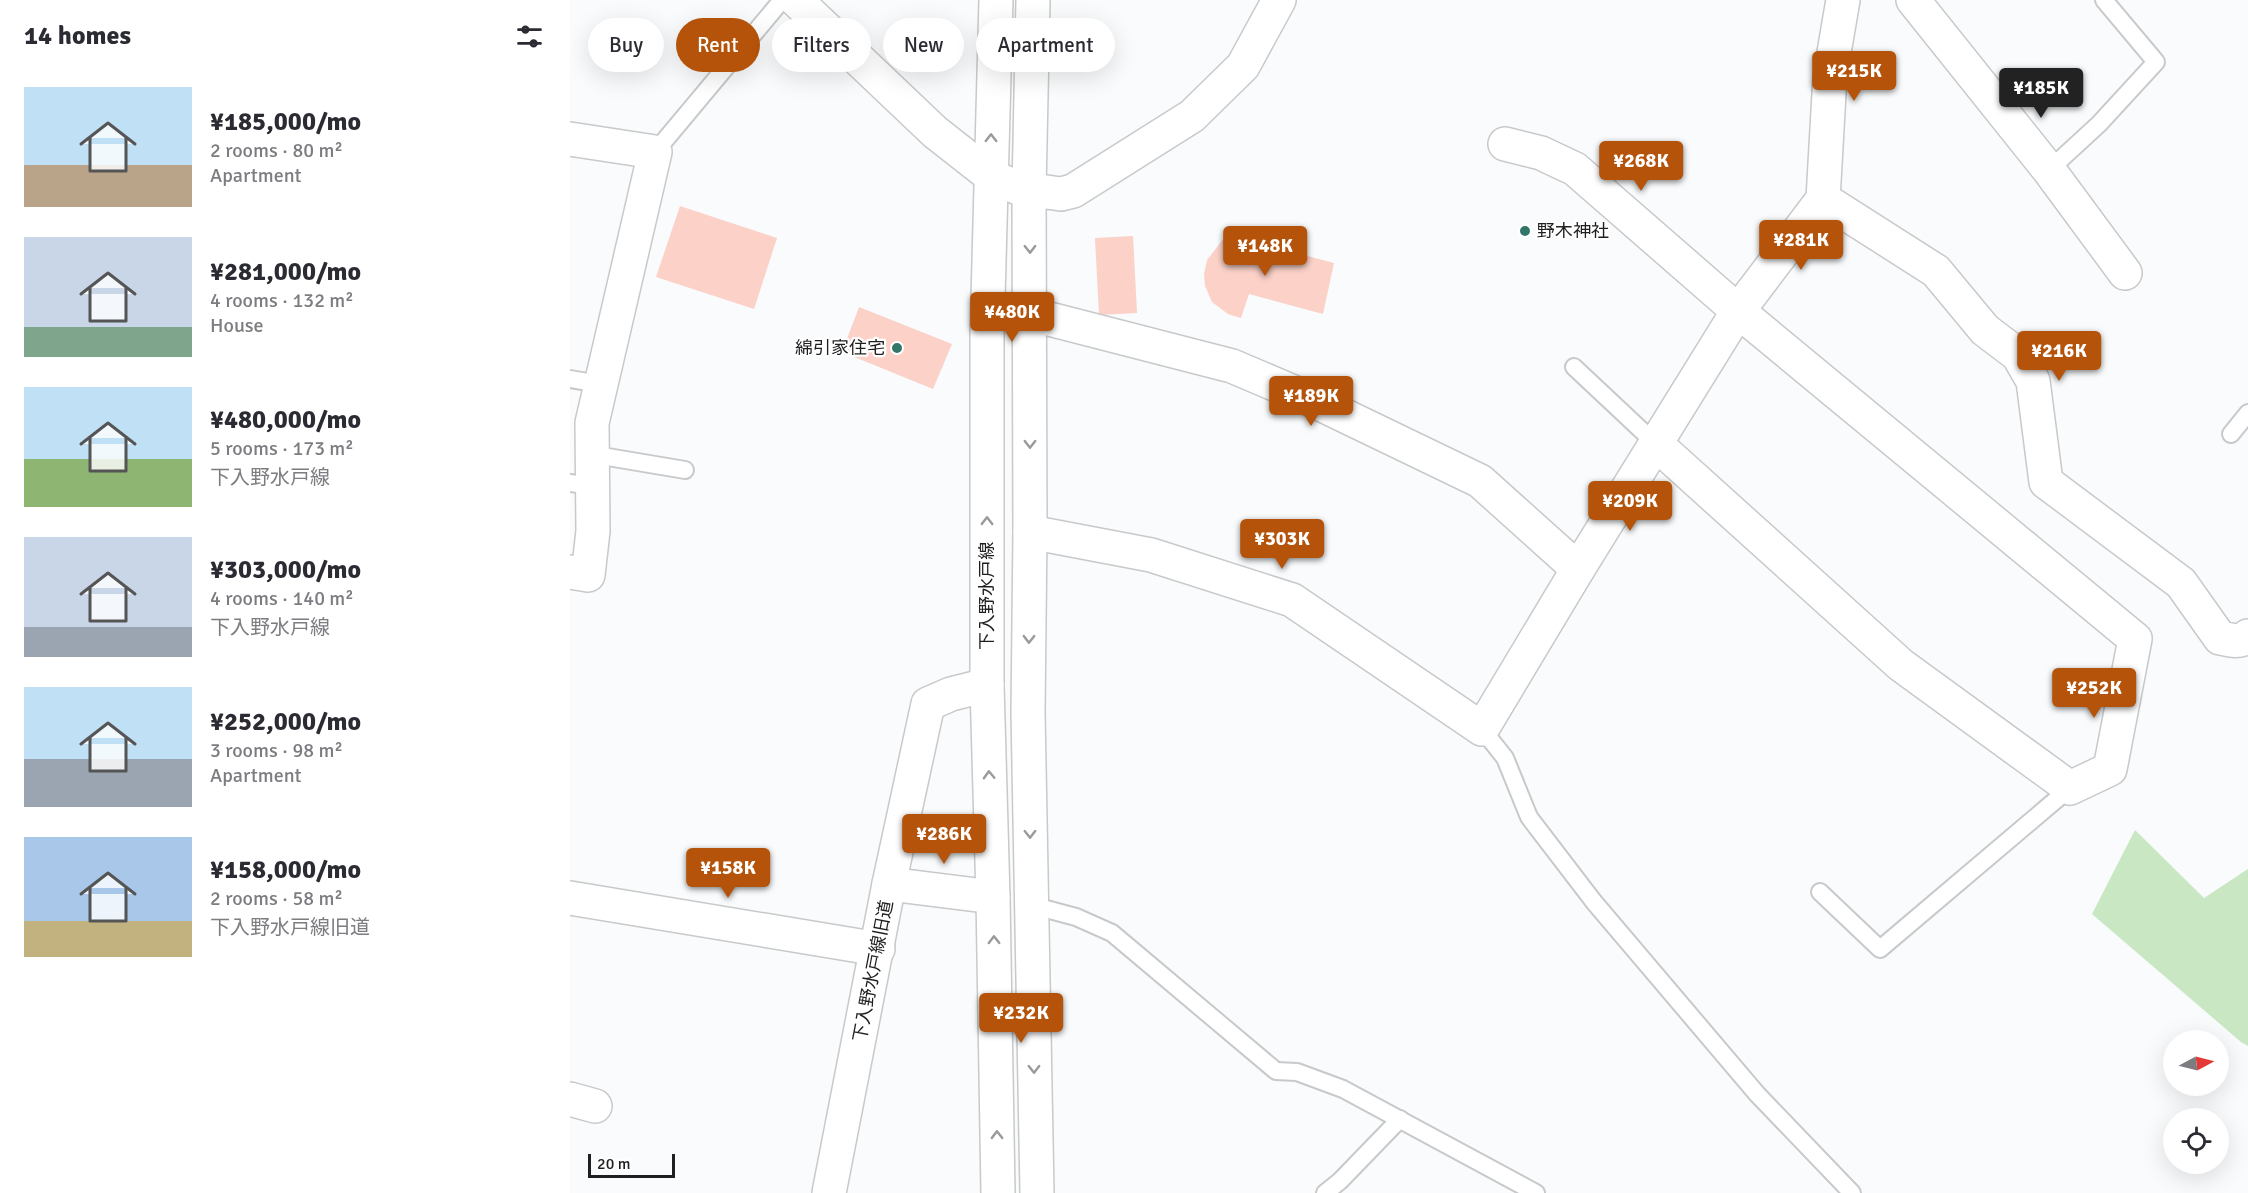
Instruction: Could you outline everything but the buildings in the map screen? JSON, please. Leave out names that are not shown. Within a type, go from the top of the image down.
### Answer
[{"type":"street","points":[[796,0],[935,132],[991,176],[1018,188],[1061,194],[1073,191],[1192,116],[1243,66],[1279,0]]},
{"type":"street","name":"下入野水戸線","points":[[996,0],[987,348],[987,685],[998,1193]]},
{"type":"street","points":[[1033,0],[1029,190],[1028,712],[1037,1193]]},
{"type":"street","points":[[1030,532],[1150,555],[1292,600],[1482,729],[1655,443],[1738,311],[1823,199],[1830,76],[1843,0]]},
{"type":"street","points":[[1913,0],[2049,170],[2125,273]]},
{"type":"street","points":[[570,139],[655,152],[585,381],[592,423],[590,453],[580,484],[593,531],[588,575],[570,572]]},
{"type":"street","points":[[1504,144],[1541,153],[1575,169],[1738,311],[2135,639],[2110,769],[2070,788],[1901,665],[1655,443]]},
{"type":"street","points":[[1823,199],[1936,271],[1984,330],[2018,355],[2033,381],[2046,482],[2181,583],[2220,638],[2234,641],[2245,639],[2248,636]]},
{"type":"street","points":[[1030,314],[1232,366],[1312,400],[1480,481],[1578,569]]},
{"type":"street","name":"下入野水戸線旧道","points":[[829,1193],[889,884],[928,704],[951,694],[987,685]]},
{"type":"street","points":[[889,884],[993,897]]},
{"type":"street","points":[[570,898],[878,949]]},
{"type":"lane","points":[[655,152],[782,0]]},
{"type":"lane","points":[[2049,170],[2099,124],[2156,62],[2104,0]]},
{"type":"lane","points":[[1574,367],[1655,443]]},
{"type":"lane","points":[[2231,435],[2248,413]]},
{"type":"lane","points":[[590,453],[685,470]]},
{"type":"lane","points":[[1482,729],[1505,758],[1529,817],[1594,902],[1757,1094],[1852,1193]]},
{"type":"lane","points":[[1820,892],[1880,949],[2070,788]]},
{"type":"lane","points":[[1031,905],[1076,917],[1112,933],[1276,1071],[1297,1072],[1343,1089],[1536,1193]]},
{"type":"lane","points":[[1325,1193],[1340,1181],[1400,1119]]},
{"type":"green space","points":[[2135,830],[2204,898],[2248,869],[2248,1046],[2241,1042],[2092,914]]},
{"type":"place","name":"野木神社","points":[[1525,231]]},
{"type":"place","name":"綿引家住宅","points":[[897,348]]}]
